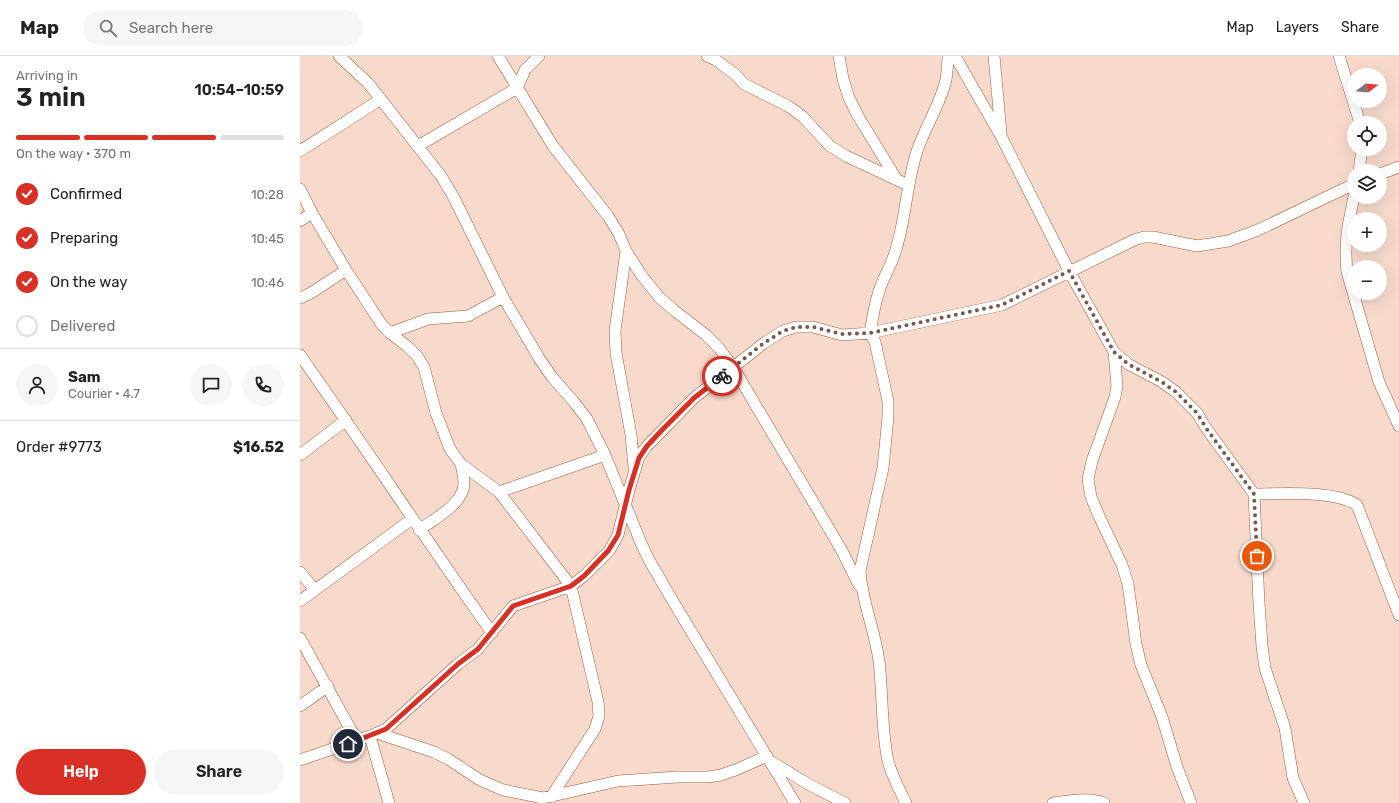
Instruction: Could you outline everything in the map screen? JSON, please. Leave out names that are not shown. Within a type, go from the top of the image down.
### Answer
[{"type":"street","points":[[339,56],[364,78],[418,146],[445,183],[503,297],[538,358],[587,420],[605,455],[649,560],[795,803]]},
{"type":"street","points":[[498,56],[554,146],[608,216],[619,234],[626,251],[642,276],[660,298],[706,335],[733,367],[841,549],[863,594]]},
{"type":"street","points":[[418,146],[517,88],[525,70],[539,56]]},
{"type":"street","points":[[707,56],[716,60],[736,75],[744,84],[788,106],[802,116],[830,146],[846,156],[908,184]]},
{"type":"street","points":[[839,56],[843,79],[849,98],[858,116],[897,180]]},
{"type":"street","points":[[906,803],[895,780],[889,762],[886,744],[879,661],[863,594],[860,571],[883,468],[888,417],[888,401],[882,371],[875,342],[870,333],[875,305],[881,284],[897,248],[912,167],[946,80],[948,56]]},
{"type":"street","points":[[955,56],[1002,138],[1069,271],[1114,352],[1128,364],[1162,382],[1176,392],[1197,413],[1206,428],[1254,494],[1262,646],[1265,668],[1285,728],[1293,778],[1304,803]]},
{"type":"street","points":[[994,56],[1002,138]]},
{"type":"street","points":[[1339,56],[1358,116]]},
{"type":"street","points":[[300,152],[381,99]]},
{"type":"street","points":[[1387,171],[1399,167]]},
{"type":"street","points":[[300,760],[373,735],[386,729],[458,664],[478,649],[513,606],[571,586],[584,576],[608,551],[618,535],[634,472],[639,458],[647,446],[694,398],[764,343],[783,331],[796,327],[813,327],[842,334],[870,333],[1002,305],[1134,240],[1144,237],[1153,237],[1197,246],[1228,241],[1258,230],[1347,187]]},
{"type":"street","points":[[300,189],[312,213],[346,270],[382,325],[390,334],[407,346],[417,356],[424,367],[436,413],[450,448],[461,464],[499,492],[571,586],[598,702],[599,716],[595,729],[544,799]]},
{"type":"street","points":[[1353,204],[1346,236],[1345,253],[1347,272],[1379,382],[1399,426]]},
{"type":"street","points":[[300,221],[312,213]]},
{"type":"street","points":[[626,251],[615,331],[616,353],[630,435],[634,472]]},
{"type":"street","points":[[300,298],[311,294],[346,270]]},
{"type":"street","points":[[390,334],[428,319],[468,316],[503,297]]},
{"type":"street","points":[[1114,352],[1117,386],[1115,397],[1092,461],[1088,479],[1091,497],[1122,565],[1128,584],[1136,644],[1141,666],[1162,717],[1177,767],[1191,803]]},
{"type":"street","points":[[300,355],[346,420],[419,530],[492,633]]},
{"type":"street","points":[[300,455],[346,420]]},
{"type":"street","points":[[499,492],[605,455]]},
{"type":"street","points":[[419,530],[454,504],[461,494],[464,484],[461,464]]},
{"type":"street","points":[[1254,494],[1315,494],[1351,500],[1357,505],[1399,615]]},
{"type":"street","points":[[300,601],[412,519]]},
{"type":"street","points":[[300,572],[315,590]]},
{"type":"street","points":[[300,638],[357,740]]},
{"type":"street","points":[[300,706],[328,686]]},
{"type":"street","points":[[373,735],[434,752],[448,759],[480,780],[503,790],[544,799],[618,781],[678,777],[708,777],[721,775],[768,758]]},
{"type":"street","points":[[373,735],[389,803]]},
{"type":"street","points":[[768,758],[808,784],[845,803]]},
{"type":"street","points":[[1053,803],[1086,799],[1098,800],[1104,803]]},
{"type":"way so far","points":[[722,376],[764,343],[783,331],[796,327],[813,327],[842,334],[870,333],[1002,305],[1069,271],[1114,352],[1128,364],[1162,382],[1176,392],[1197,413],[1206,428],[1254,494],[1257,556]]},
{"type":"route","points":[[348,744],[386,729],[458,664],[478,649],[513,606],[571,586],[584,576],[608,551],[618,535],[629,490],[639,458],[647,446],[694,398],[722,376]]}]
